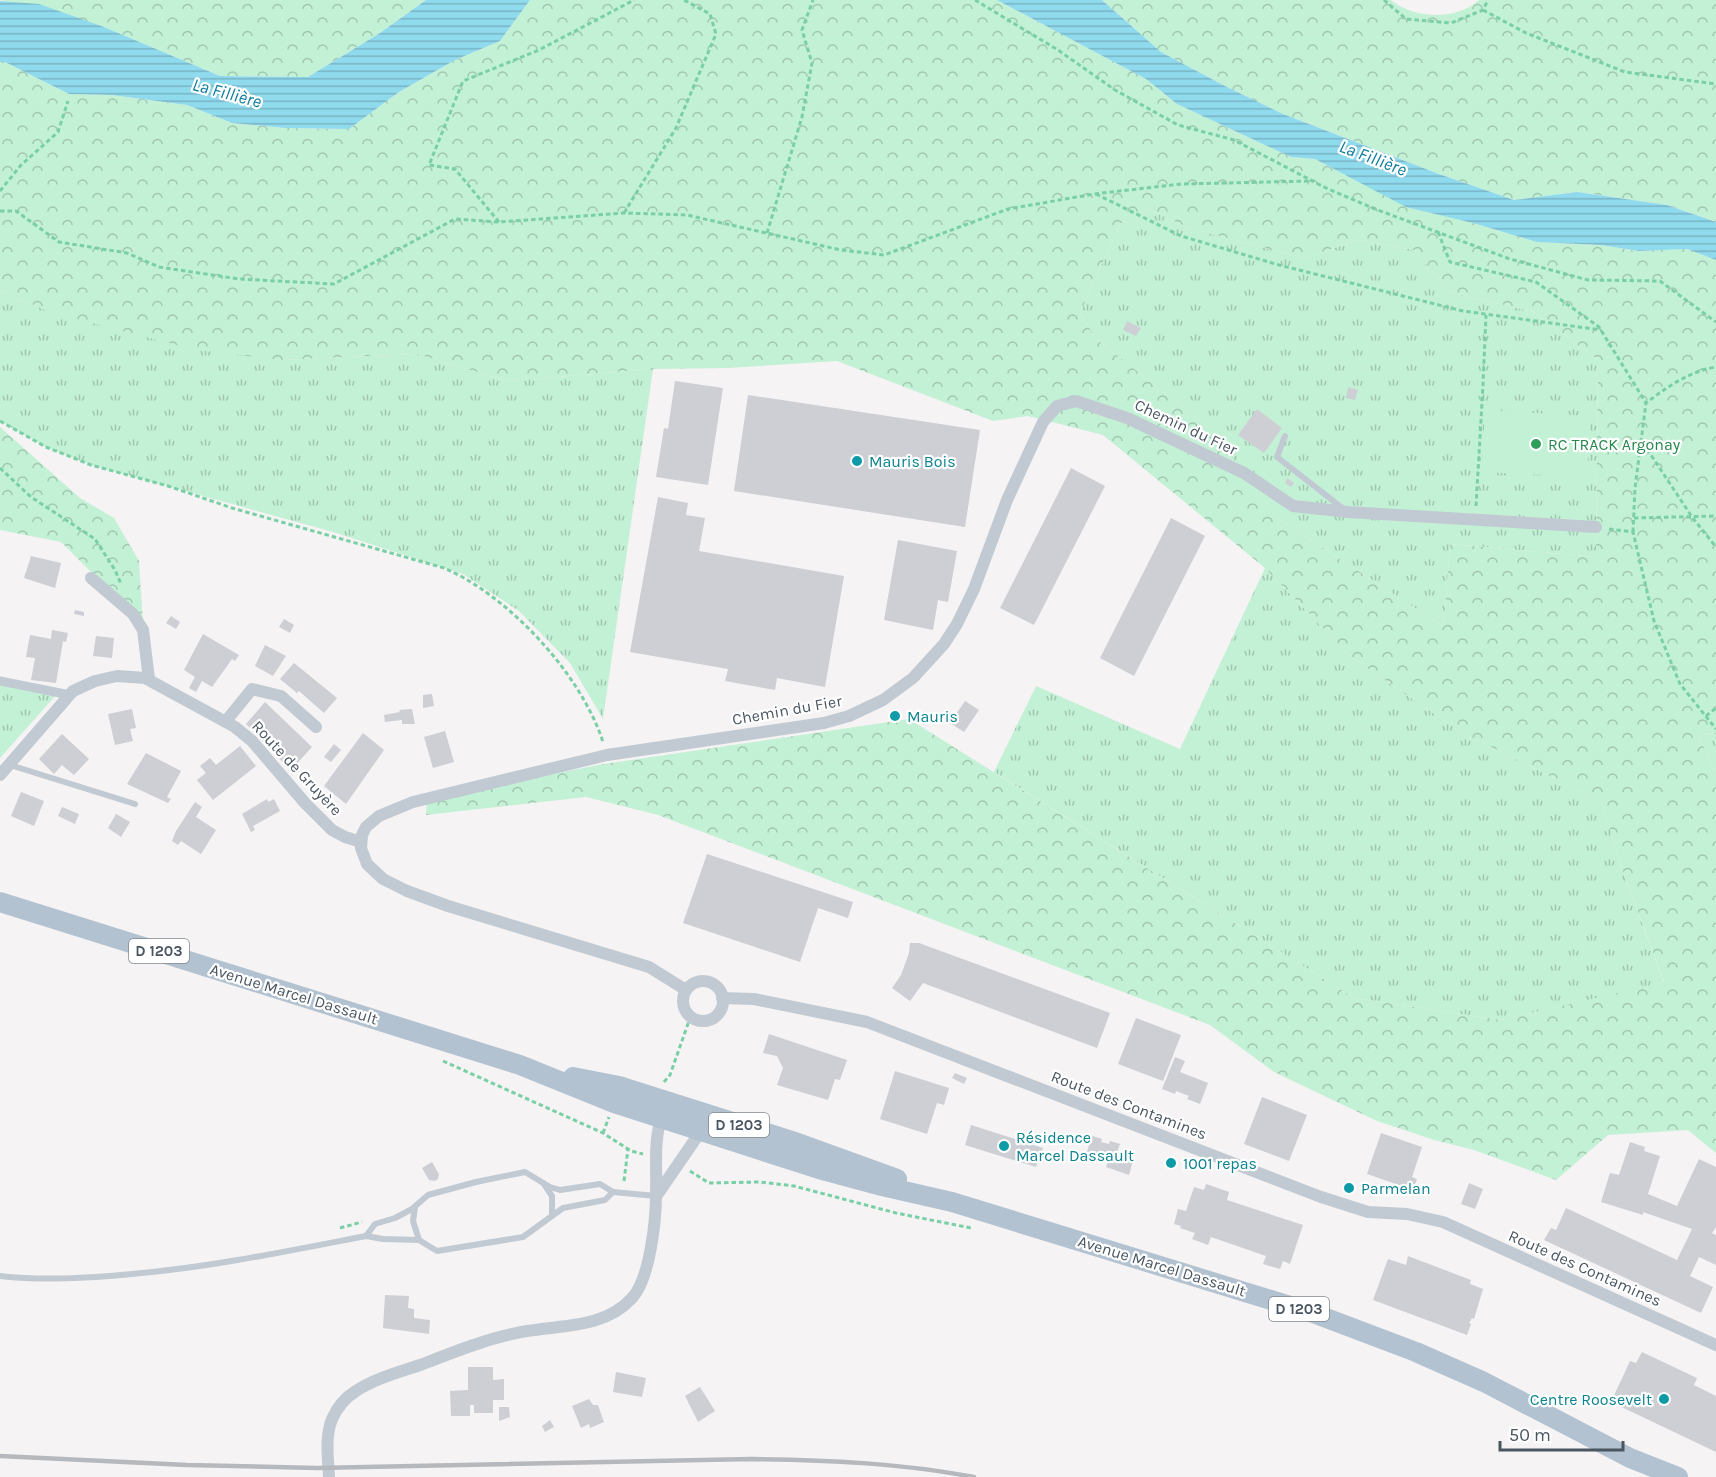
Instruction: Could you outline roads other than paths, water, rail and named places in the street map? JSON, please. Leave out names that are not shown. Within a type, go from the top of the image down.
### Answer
[{"type":"main road","name":"Avenue Marcel Dassault","points":[[0,902],[520,1065],[614,1103],[664,1110],[705,1123],[819,1169],[952,1202],[1180,1271],[1371,1334],[1484,1382],[1630,1458],[1678,1477]]},
{"type":"main road","name":"Avenue Marcel Dassault","points":[[520,1065],[619,1086],[638,1092],[664,1110]]},
{"type":"main road","name":"Avenue Marcel Dassault","points":[[1630,1458],[1654,1477]]},
{"type":"street","name":"Chemin du Fier","points":[[361,842],[362,835],[372,820],[398,808],[607,755],[824,723],[866,709],[898,689],[929,662],[957,624],[974,589],[1007,500],[1028,453],[1043,422],[1057,406],[1076,401],[1127,418],[1244,473],[1293,506],[1348,512]]},
{"type":"street","points":[[1348,512],[1596,527]]},
{"type":"street","points":[[91,578],[133,614],[143,630],[149,679]]},
{"type":"street","name":"Route de Gruyère","points":[[0,775],[73,691],[95,681],[117,676],[149,679],[226,721],[252,741],[305,803],[332,830],[361,842]]},
{"type":"street","points":[[0,681],[70,695]]},
{"type":"street","points":[[226,721],[252,689],[281,696],[316,727]]},
{"type":"street","points":[[361,842],[363,856],[374,871],[383,879],[407,891],[448,906],[649,967],[686,990]]},
{"type":"street","points":[[697,982],[707,982],[716,986],[722,998],[719,1012],[713,1019],[704,1022],[690,1018],[683,1006],[683,996],[686,990],[697,982]]},
{"type":"street","name":"Route des Contamines","points":[[722,998],[754,999],[867,1022],[1321,1197],[1368,1212],[1407,1214],[1443,1222],[1716,1345]]},
{"type":"street","points":[[329,1477],[328,1448],[332,1419],[354,1392],[374,1381],[485,1342],[524,1331],[593,1322],[616,1312],[633,1298],[644,1279],[649,1256],[657,1196],[657,1153],[664,1110]]},
{"type":"street","points":[[657,1196],[705,1123]]},
{"type":"lane","points":[[1284,436],[1277,457],[1348,512]]},
{"type":"lane","points":[[9,764],[135,804]]},
{"type":"lane","points":[[366,1236],[375,1224],[395,1218],[415,1207],[428,1195],[525,1172],[544,1184],[560,1190],[600,1184],[613,1192],[657,1196]]},
{"type":"lane","points":[[544,1184],[552,1197],[552,1214]]},
{"type":"lane","points":[[0,1276],[92,1278],[194,1268],[366,1236],[419,1240],[437,1251],[523,1237],[563,1208],[604,1200],[613,1192]]},
{"type":"lane","points":[[415,1207],[413,1221],[419,1240]]},
{"type":"water","name":"La Fillière","points":[[426,0],[530,0],[500,41],[455,60],[399,92],[349,129],[285,128],[232,123],[187,105],[112,95],[69,94],[5,62],[0,62],[0,1],[39,4],[104,27],[220,76],[308,77],[380,33]]},
{"type":"water","name":"La Fillière","points":[[997,0],[1102,0],[1161,52],[1225,86],[1283,114],[1439,174],[1514,200],[1577,192],[1667,205],[1716,222],[1716,260],[1687,249],[1639,251],[1601,245],[1537,242],[1473,223],[1406,207],[1315,159],[1291,157],[1177,104],[1146,79]]},
{"type":"railway","points":[[0,1456],[187,1465],[317,1468],[779,1459],[891,1465],[974,1477]]},
{"type":"place","name":"RC TRACK Argonay","points":[[1536,444]]},
{"type":"place","name":"Mauris Bois","points":[[857,461]]},
{"type":"place","name":"Mauris","points":[[895,716]]},
{"type":"place","name":"Résidence Marcel Dassault","points":[[1004,1146]]},
{"type":"place","name":"1001 repas","points":[[1171,1163]]},
{"type":"place","name":"Parmelan","points":[[1349,1188]]},
{"type":"place","name":"Centre Roosevelt","points":[[1664,1399]]}]
